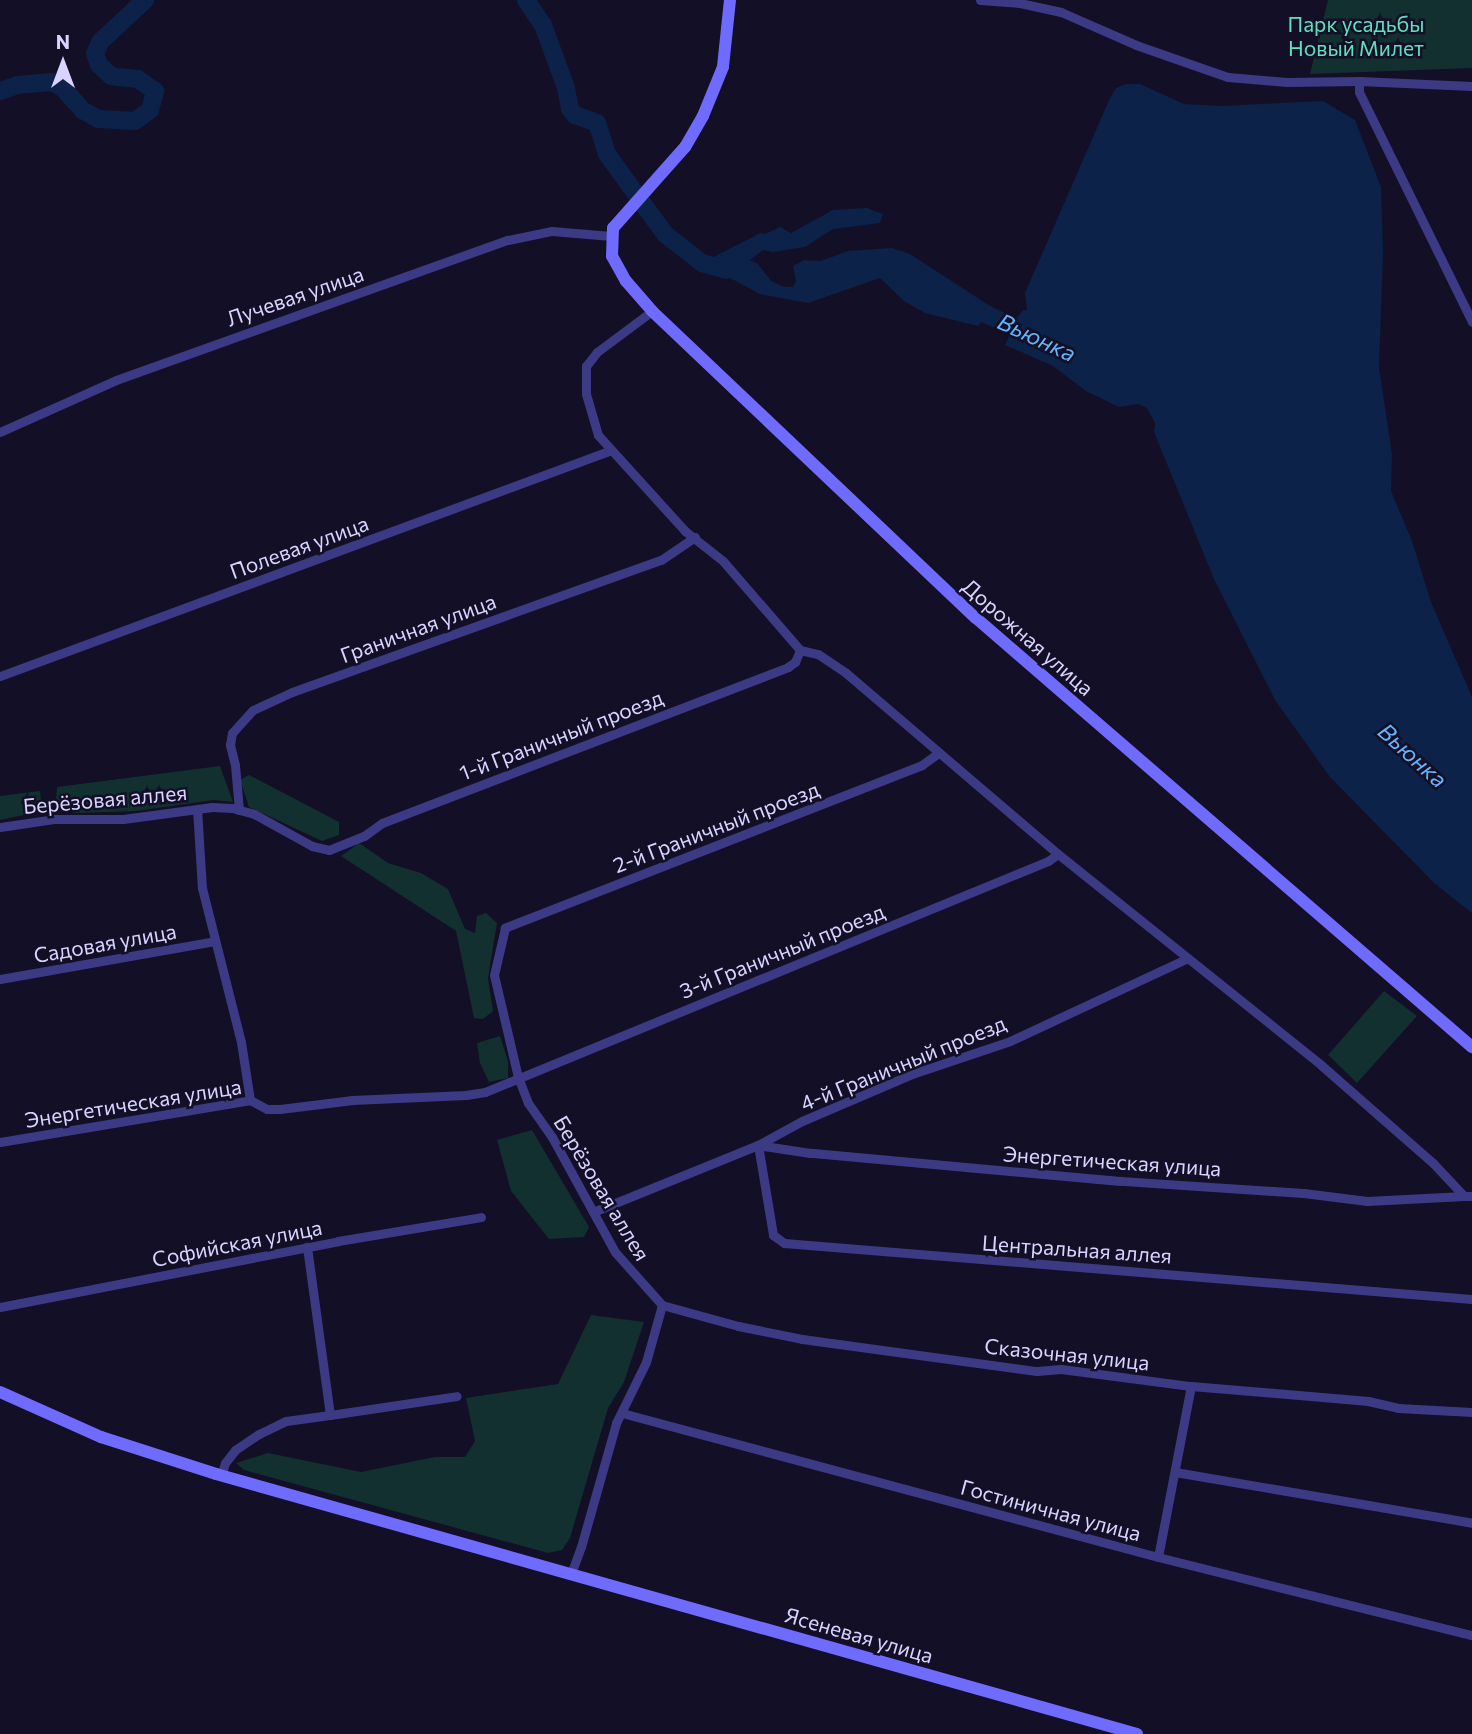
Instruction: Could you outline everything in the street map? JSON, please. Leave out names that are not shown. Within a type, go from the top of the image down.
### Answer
[{"type":"main road","points":[[611,236],[619,219],[664,172],[694,134],[715,90],[725,53],[730,0]]},
{"type":"main road","name":"Дорожная улица","points":[[611,236],[610,250],[615,263],[652,312],[975,618],[1472,1047]]},
{"type":"main road","name":"Ясеневая улица","points":[[0,1392],[101,1437],[221,1476],[1137,1734]]},
{"type":"street","points":[[980,0],[1020,3],[1060,12],[1136,45],[1228,77],[1300,83],[1359,81],[1472,86]]},
{"type":"street","points":[[1359,81],[1359,92],[1472,322]]},
{"type":"street","name":"Лучевая улица","points":[[0,432],[129,375],[508,240],[552,231],[611,236]]},
{"type":"street","points":[[652,312],[597,352],[586,366],[584,382],[594,426],[610,451],[695,537],[723,561],[800,650],[829,660],[1058,855],[1321,1065],[1468,1196]]},
{"type":"street","name":"Полевая улица","points":[[0,676],[610,451]]},
{"type":"street","name":"Граничная улица","points":[[239,810],[235,765],[230,745],[232,733],[253,709],[292,692],[661,560],[695,537]]},
{"type":"street","name":"1-й Граничный проезд","points":[[329,850],[364,836],[382,823],[788,667],[796,662],[800,650]]},
{"type":"street","name":"2-й Граничный проезд","points":[[505,928],[922,765],[937,754]]},
{"type":"street","name":"Берёзовая аллея","points":[[0,827],[55,818],[123,819],[212,807],[254,814],[312,846],[329,850]]},
{"type":"street","points":[[197,809],[201,878],[241,1042],[250,1100]]},
{"type":"street","name":"3-й Граничный проезд","points":[[518,1077],[1058,855]]},
{"type":"street","name":"Берёзовая аллея","points":[[505,928],[494,975],[518,1077],[528,1103],[552,1137],[615,1252],[662,1305]]},
{"type":"street","name":"Садовая улица","points":[[0,979],[215,942]]},
{"type":"street","name":"4-й Граничный проезд","points":[[593,1212],[758,1145],[802,1121],[912,1074],[1010,1041],[1186,959]]},
{"type":"street","name":"Энергетическая улица","points":[[0,1142],[250,1100],[267,1109],[280,1109],[352,1100],[466,1095],[507,1085],[518,1077]]},
{"type":"street","name":"Энергетическая улица","points":[[758,1145],[810,1153],[1120,1181],[1303,1192],[1367,1201],[1468,1196]]},
{"type":"street","name":"Центральная аллея","points":[[758,1145],[773,1235],[784,1244],[1472,1299]]},
{"type":"street","name":"Софийская улица","points":[[0,1307],[307,1247],[481,1217]]},
{"type":"street","points":[[307,1247],[330,1415]]},
{"type":"street","points":[[571,1574],[616,1423],[646,1362],[662,1305]]},
{"type":"street","name":"Сказочная улица","points":[[662,1305],[738,1326],[802,1339],[1037,1371],[1061,1369],[1191,1386],[1368,1401],[1398,1408],[1472,1412]]},
{"type":"street","points":[[1158,1557],[1191,1386]]},
{"type":"street","points":[[221,1476],[225,1463],[235,1450],[259,1433],[286,1421],[457,1396]]},
{"type":"street","name":"Гостиничная улица","points":[[622,1413],[1158,1557],[1472,1635]]},
{"type":"street","points":[[1175,1472],[1472,1523]]},
{"type":"green space","name":"Парк усадьбы Новый Милет","points":[[1328,0],[1472,0],[1472,68],[1310,74]]},
{"type":"green space","points":[[220,766],[233,802],[214,800],[136,811],[74,813],[56,803],[57,787]]},
{"type":"green space","points":[[249,775],[339,822],[339,835],[322,841],[249,807],[240,780]]},
{"type":"green space","points":[[40,791],[41,802],[28,814],[0,820],[0,796]]},
{"type":"green space","points":[[359,843],[388,863],[421,873],[448,889],[465,929],[475,933],[477,916],[486,913],[497,923],[488,978],[493,1011],[483,1019],[474,1018],[456,931],[341,856]]},
{"type":"green space","points":[[1384,991],[1417,1016],[1357,1083],[1328,1055]]},
{"type":"green space","points":[[500,1036],[508,1061],[508,1078],[489,1082],[480,1063],[477,1043]]},
{"type":"green space","points":[[532,1130],[589,1227],[584,1237],[549,1239],[511,1191],[497,1140]]},
{"type":"green space","points":[[591,1315],[644,1322],[624,1382],[608,1408],[570,1538],[562,1550],[548,1553],[244,1470],[236,1463],[268,1453],[361,1472],[435,1457],[465,1457],[475,1441],[466,1398],[558,1384]]},
{"type":"water","points":[[1126,84],[1140,84],[1184,104],[1221,106],[1323,101],[1355,120],[1381,187],[1383,252],[1379,368],[1392,454],[1391,491],[1412,541],[1431,602],[1472,697],[1472,913],[1434,883],[1330,777],[1275,700],[1214,579],[1154,432],[1155,423],[1147,408],[1138,404],[1119,407],[1086,391],[1053,366],[1005,345],[1010,334],[1005,330],[1009,318],[1018,317],[1023,310],[1027,310],[1025,293],[1110,98],[1116,88]]},
{"type":"water","points":[[867,208],[883,214],[880,223],[833,229],[805,247],[773,252],[763,250],[750,260],[758,264],[771,281],[784,287],[793,287],[796,281],[793,266],[804,260],[821,261],[848,251],[892,248],[910,254],[987,304],[996,312],[990,323],[981,322],[978,326],[925,313],[904,301],[880,278],[808,303],[760,294],[702,263],[760,233],[765,234],[780,227],[791,233],[833,210]]},
{"type":"waterway","name":"Вьюнка","points":[[0,91],[17,85],[52,82],[64,89],[82,110],[98,119],[135,121],[150,110],[155,91],[138,79],[111,76],[99,65],[95,54],[100,42],[145,0]]},
{"type":"waterway","name":"Вьюнка","points":[[526,0],[543,25],[566,88],[570,109],[575,115],[597,123],[607,154],[665,234],[702,263],[726,270]]},
{"type":"waterway","name":"Вьюнка","points":[[973,308],[1027,333]]}]
